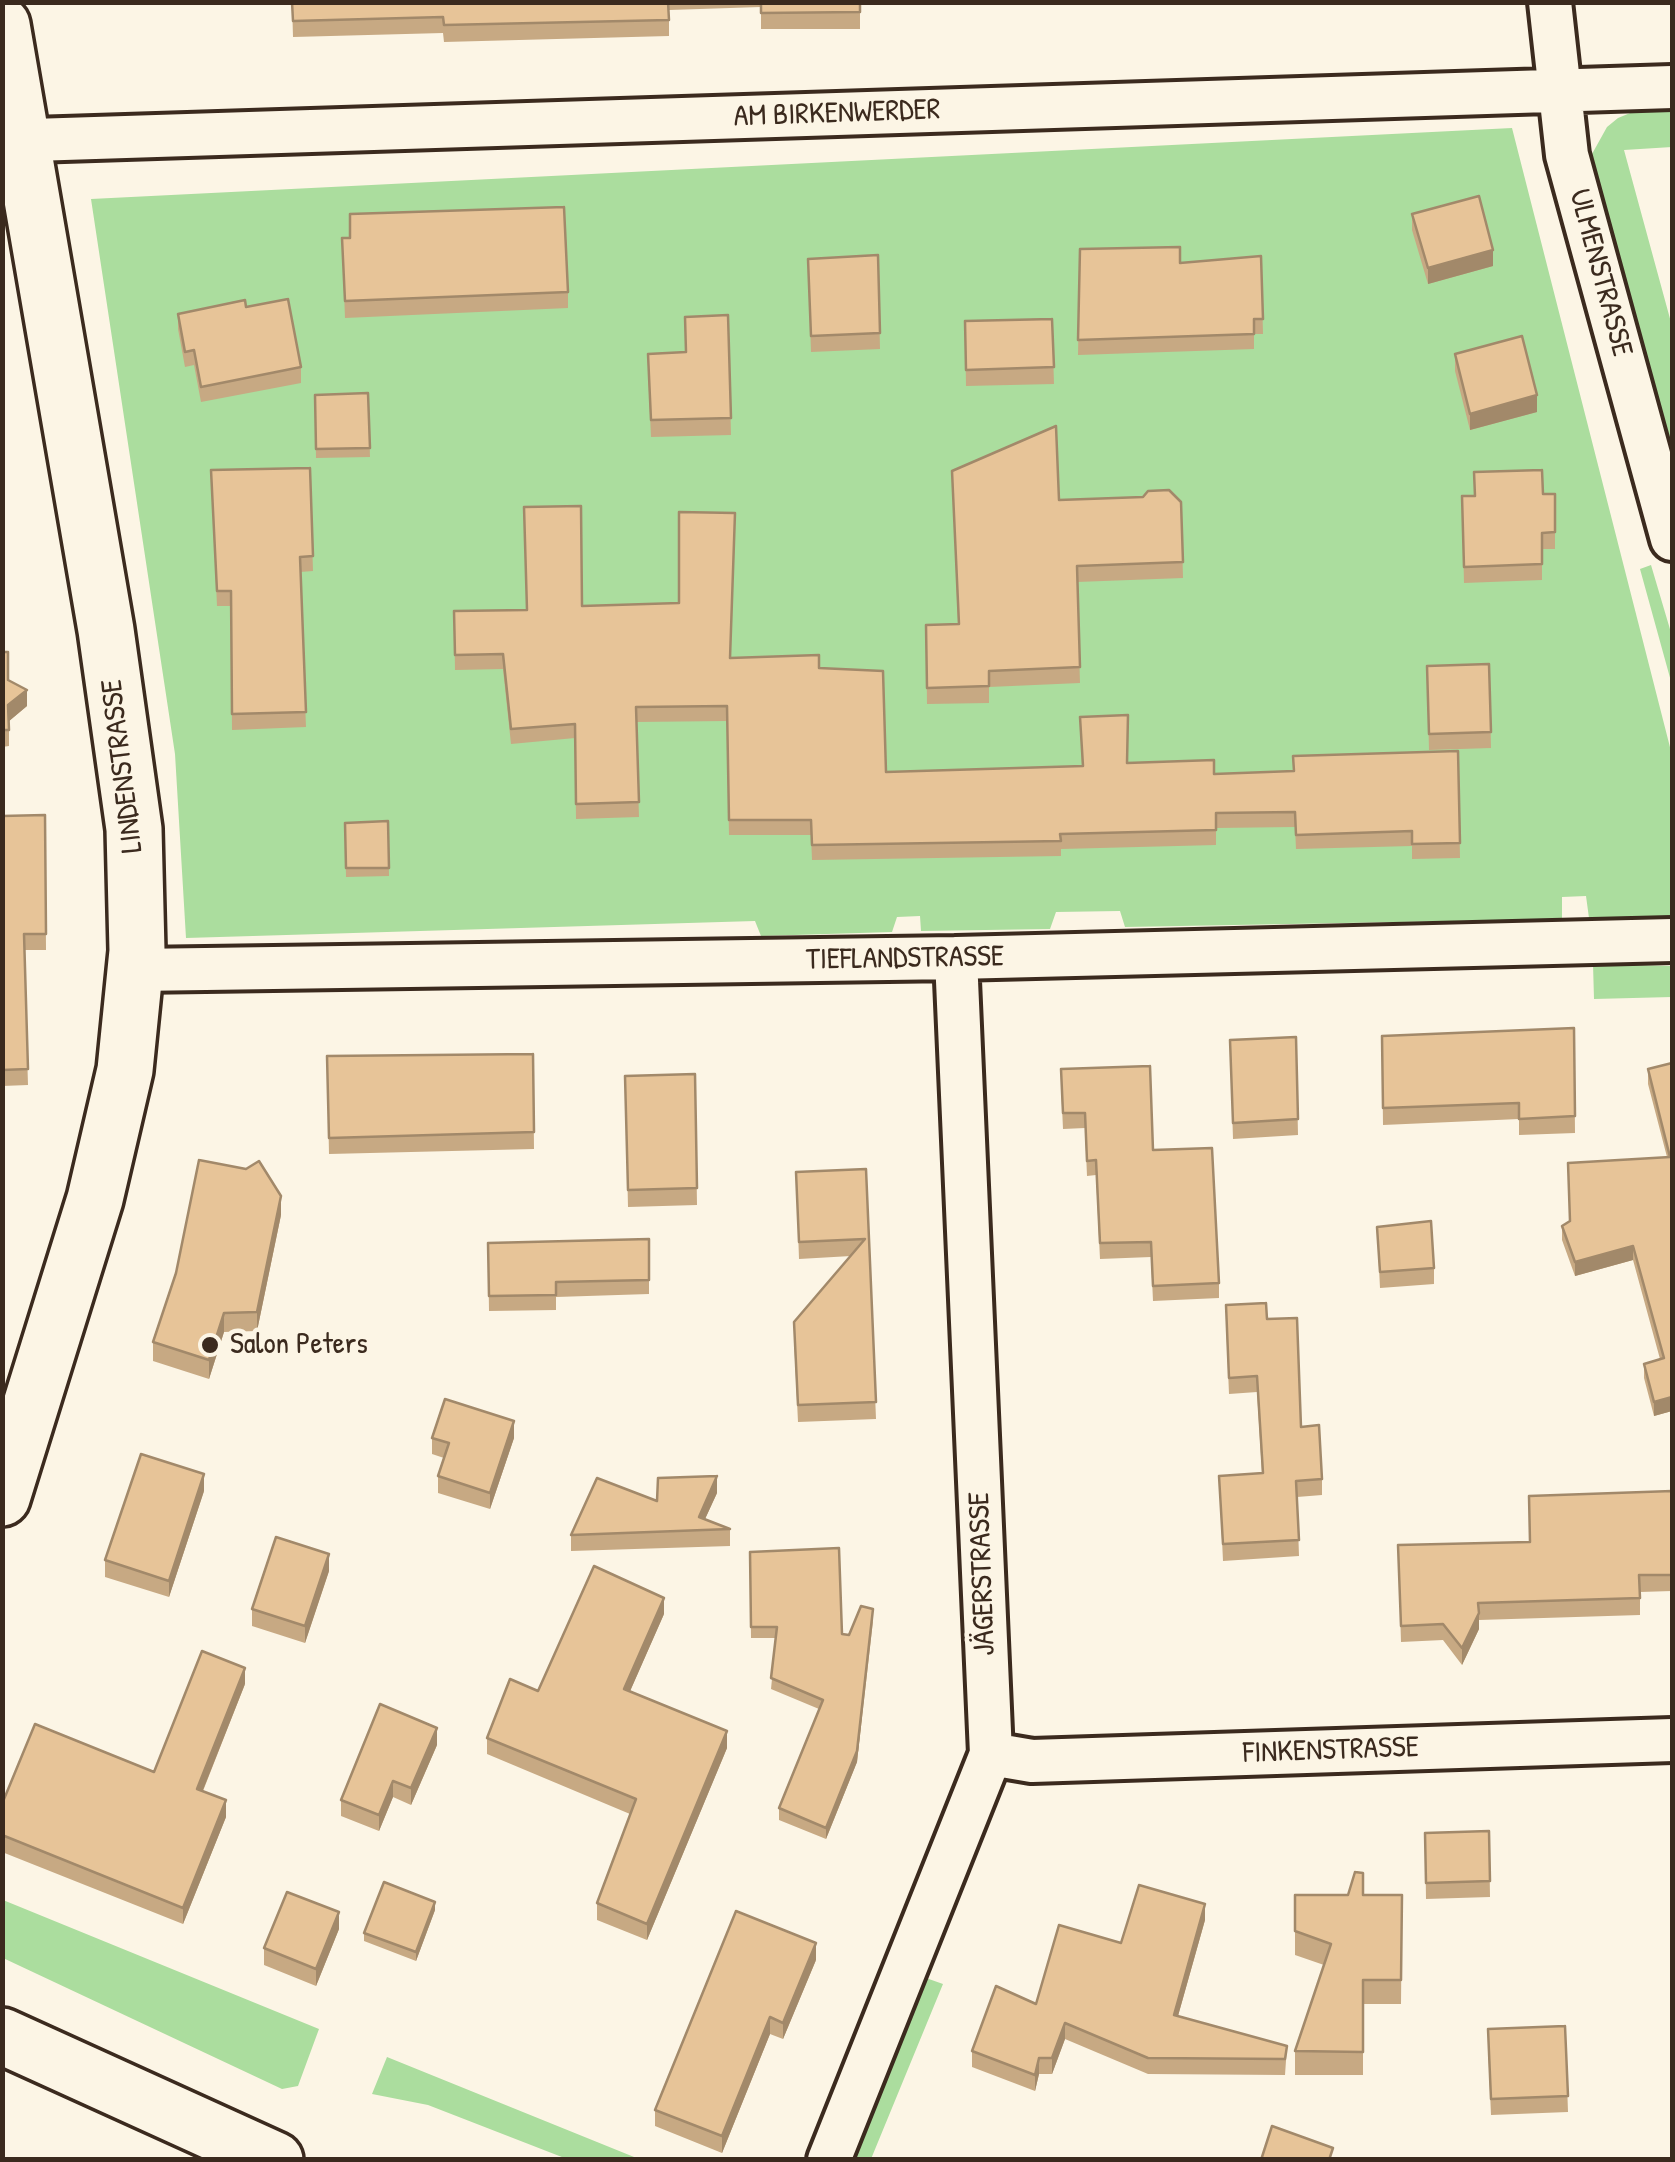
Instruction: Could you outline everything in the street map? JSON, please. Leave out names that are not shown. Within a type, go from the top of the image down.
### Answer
[{"type":"street","name":"ULMENSTRASSE","points":[[1550,2],[1567,155],[1672,539]]},
{"type":"street","name":"LINDENSTRASSE","points":[[2,25],[13,141],[106,630],[134,829],[137,970],[126,1070],[95,1199],[2,1498]]},
{"type":"street","name":"AM BIRKENWERDER","points":[[13,141],[1672,86]]},
{"type":"street","name":"TIEFLANDSTRASSE","points":[[137,970],[956,958],[1672,940]]},
{"type":"street","name":"JÄGERSTRASSE","points":[[829,2160],[991,1754],[956,958]]},
{"type":"street","name":"FINKENSTRASSE","points":[[991,1754],[1032,1761],[1672,1740]]},
{"type":"street","points":[[2,2036],[275,2160]]},
{"type":"green space","points":[[1672,110],[1672,147],[1624,150],[1672,326],[1672,461],[1592,170],[1592,154],[1607,127],[1618,118],[1635,111]]},
{"type":"green space","points":[[1512,128],[1672,755],[1672,916],[1589,918],[1586,896],[1562,897],[1562,919],[1125,927],[1120,911],[1056,912],[1050,929],[921,931],[920,916],[897,917],[892,932],[761,936],[755,921],[186,938],[175,754],[91,199]]},
{"type":"green space","points":[[1651,565],[1672,636],[1672,685],[1640,569]]},
{"type":"green space","points":[[1593,964],[1672,966],[1672,997],[1594,999]]},
{"type":"green space","points":[[3,1900],[319,2029],[298,2086],[282,2089],[3,1958]]},
{"type":"green space","points":[[926,1978],[943,1984],[871,2159],[848,2160]]},
{"type":"green space","points":[[387,2057],[639,2159],[567,2159],[428,2105],[372,2094]]},
{"type":"building","points":[[292,2],[668,2],[669,20],[444,25],[443,17],[293,21]]},
{"type":"building","points":[[761,2],[860,2],[860,12],[761,13]]},
{"type":"building","points":[[1479,196],[1493,250],[1428,268],[1412,214]]},
{"type":"building","points":[[564,207],[568,292],[345,301],[342,238],[350,238],[350,214]]},
{"type":"building","points":[[1180,247],[1180,263],[1261,256],[1263,319],[1254,319],[1254,334],[1078,340],[1080,249]]},
{"type":"building","points":[[878,255],[880,333],[811,336],[808,259]]},
{"type":"building","points":[[288,299],[301,367],[201,387],[194,350],[185,352],[178,314],[245,300],[246,307]]},
{"type":"building","points":[[728,315],[731,418],[651,420],[648,354],[686,352],[685,317]]},
{"type":"building","points":[[1052,319],[1054,367],[966,370],[965,321]]},
{"type":"building","points":[[1522,336],[1537,395],[1470,414],[1455,354]]},
{"type":"building","points":[[368,393],[370,448],[316,449],[315,395]]},
{"type":"building","points":[[1056,426],[1059,500],[1143,497],[1148,491],[1169,490],[1181,502],[1183,562],[1077,566],[1080,667],[989,671],[989,686],[927,688],[926,625],[959,624],[952,471]]},
{"type":"building","points":[[310,468],[313,556],[300,557],[306,712],[232,714],[231,591],[217,591],[211,470]]},
{"type":"building","points":[[1542,470],[1543,494],[1555,494],[1555,532],[1542,533],[1542,564],[1464,567],[1462,496],[1475,496],[1474,472]]},
{"type":"building","points":[[581,506],[582,606],[679,603],[679,512],[735,513],[730,658],[819,655],[819,668],[883,671],[886,772],[1083,766],[1080,717],[1128,715],[1127,763],[1214,760],[1214,774],[1294,771],[1293,756],[1458,751],[1460,843],[1412,844],[1412,831],[1296,835],[1295,812],[1216,813],[1216,830],[1060,834],[1061,841],[812,845],[811,820],[729,820],[727,706],[636,707],[639,802],[576,804],[575,724],[511,729],[503,654],[455,655],[454,611],[527,610],[524,507]]},
{"type":"building","points":[[2,652],[8,652],[8,680],[27,690],[8,705],[9,730],[2,730]]},
{"type":"building","points":[[1489,664],[1491,732],[1429,734],[1427,666]]},
{"type":"building","points":[[45,815],[46,934],[24,934],[28,1069],[2,1070],[2,816]]},
{"type":"building","points":[[388,821],[389,868],[346,868],[345,823]]},
{"type":"building","points":[[1574,1028],[1575,1116],[1519,1119],[1519,1103],[1383,1108],[1382,1036]]},
{"type":"building","points":[[1296,1037],[1298,1119],[1233,1123],[1230,1040]]},
{"type":"building","points":[[533,1054],[534,1132],[329,1138],[327,1056]]},
{"type":"building","points":[[1672,1063],[1672,1397],[1654,1402],[1644,1364],[1664,1358],[1633,1246],[1575,1262],[1562,1226],[1570,1221],[1568,1163],[1670,1157],[1648,1069]]},
{"type":"building","points":[[1150,1066],[1153,1150],[1212,1148],[1219,1283],[1153,1286],[1151,1242],[1100,1243],[1096,1160],[1087,1161],[1085,1113],[1063,1113],[1061,1069]]},
{"type":"building","points":[[695,1074],[697,1188],[628,1190],[625,1076]]},
{"type":"building","points":[[199,1160],[246,1169],[259,1161],[281,1196],[257,1312],[224,1313],[209,1360],[153,1342],[176,1273]]},
{"type":"building","points":[[866,1169],[876,1402],[798,1405],[794,1322],[865,1239],[799,1242],[796,1172]]},
{"type":"building","points":[[1431,1221],[1434,1268],[1380,1272],[1377,1227]]},
{"type":"building","points":[[649,1239],[649,1280],[556,1282],[556,1295],[489,1296],[488,1243]]},
{"type":"building","points":[[1266,1303],[1267,1319],[1297,1318],[1301,1427],[1319,1425],[1322,1479],[1296,1481],[1299,1540],[1223,1544],[1219,1476],[1263,1473],[1257,1376],[1229,1378],[1226,1305]]},
{"type":"building","points":[[445,1399],[514,1421],[490,1493],[438,1476],[449,1443],[432,1438]]},
{"type":"building","points":[[141,1454],[204,1474],[169,1581],[105,1560]]},
{"type":"building","points":[[717,1476],[699,1517],[730,1529],[571,1535],[597,1478],[657,1501],[658,1478]]},
{"type":"building","points":[[1672,1491],[1672,1575],[1639,1575],[1640,1598],[1478,1603],[1479,1613],[1462,1648],[1443,1624],[1401,1626],[1398,1545],[1530,1542],[1529,1496]]},
{"type":"building","points":[[276,1537],[329,1554],[305,1626],[252,1609]]},
{"type":"building","points":[[839,1548],[842,1634],[849,1635],[861,1606],[873,1609],[857,1751],[826,1828],[779,1808],[823,1700],[771,1678],[777,1627],[751,1627],[750,1552]]},
{"type":"building","points":[[594,1566],[664,1598],[624,1689],[727,1731],[647,1924],[597,1903],[636,1799],[487,1738],[510,1679],[538,1691]]},
{"type":"building","points":[[202,1651],[245,1668],[197,1789],[226,1800],[183,1908],[2,1835],[2,1804],[35,1724],[154,1772]]},
{"type":"building","points":[[380,1704],[437,1728],[411,1788],[393,1781],[379,1815],[341,1800]]},
{"type":"building","points":[[1489,1831],[1490,1881],[1426,1883],[1425,1833]]},
{"type":"building","points":[[1355,1872],[1363,1873],[1363,1895],[1402,1895],[1401,1980],[1363,1980],[1363,2052],[1295,2051],[1331,1944],[1295,1931],[1295,1895],[1348,1895]]},
{"type":"building","points":[[384,1882],[435,1902],[416,1952],[364,1933]]},
{"type":"building","points":[[1139,1885],[1205,1904],[1174,2015],[1287,2046],[1285,2059],[1148,2058],[1065,2023],[1052,2058],[1039,2058],[1035,2075],[972,2051],[996,1986],[1036,2004],[1059,1925],[1121,1943]]},
{"type":"building","points":[[287,1892],[339,1912],[316,1969],[264,1948]]},
{"type":"building","points":[[736,1911],[816,1943],[783,2023],[770,2017],[722,2136],[655,2110]]},
{"type":"building","points":[[1565,2026],[1568,2096],[1491,2099],[1488,2029]]},
{"type":"building","points":[[1272,2126],[1333,2148],[1329,2160],[1261,2160]]},
{"type":"place","name":"Salon Peters","points":[[210,1345]]}]
